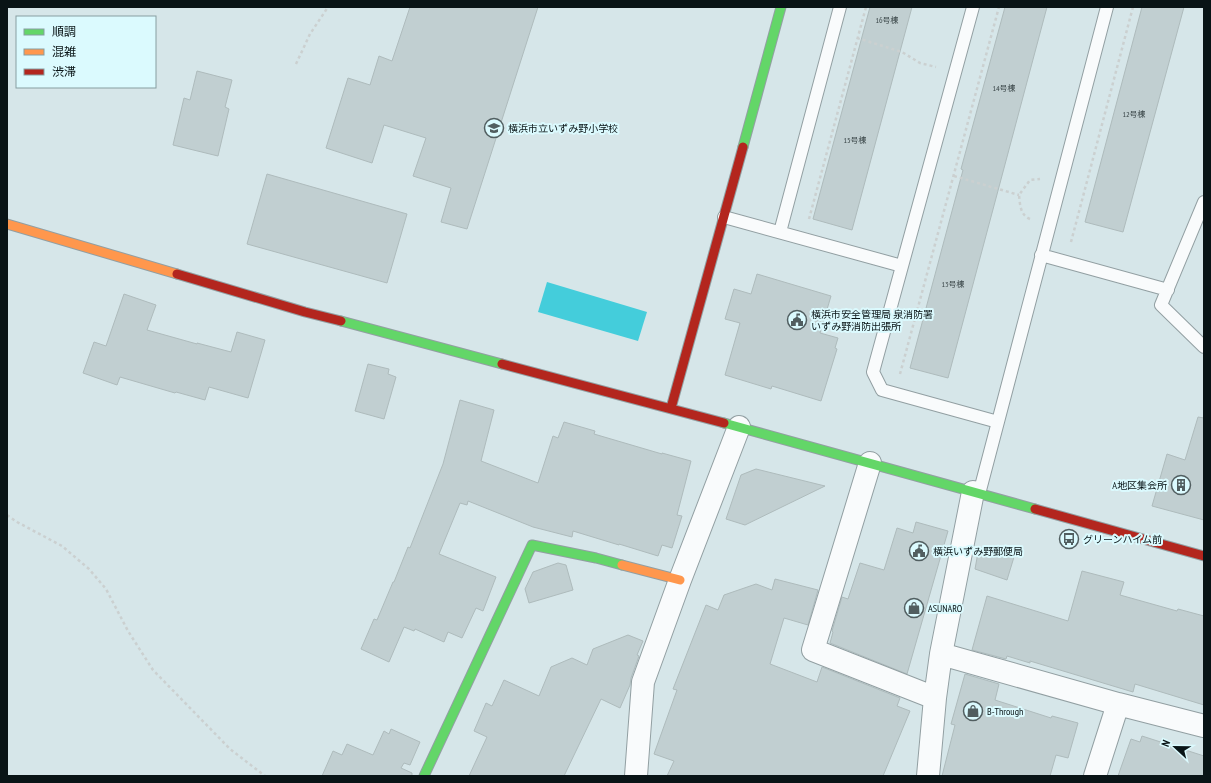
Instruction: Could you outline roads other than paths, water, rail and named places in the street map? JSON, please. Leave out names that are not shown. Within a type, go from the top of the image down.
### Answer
[{"type":"street","points":[[671,408],[781,7]]},
{"type":"street","points":[[7,224],[305,312],[671,408],[1204,556]]},
{"type":"street","points":[[636,776],[643,682],[680,580],[739,427]]},
{"type":"street","points":[[870,463],[813,650],[935,698]]},
{"type":"street","points":[[928,776],[935,698],[941,654],[976,493]]},
{"type":"street","points":[[424,776],[532,545],[596,558],[680,580]]},
{"type":"street","points":[[941,654],[1118,704],[1204,726]]},
{"type":"street","points":[[1095,776],[1118,704]]},
{"type":"lane","points":[[780,232],[840,7]]},
{"type":"lane","points":[[973,7],[873,372],[882,390],[998,422]]},
{"type":"lane","points":[[976,493],[998,422],[1107,7]]},
{"type":"lane","points":[[1204,202],[1162,305],[1204,347]]},
{"type":"lane","points":[[724,217],[902,266]]},
{"type":"lane","points":[[1041,255],[1168,290]]},
{"type":"water","points":[[547,282],[647,312],[638,341],[538,312]]},
{"type":"place","name":"横浜市立いずみ野小学校","points":[[494,128]]},
{"type":"place","name":"横浜市安全管理局 泉消防署 いずみ野消防出張所","points":[[797,320]]},
{"type":"place","name":"A地区集会所","points":[[1181,485]]},
{"type":"place","name":"グリーンハイム前","points":[[1069,539]]},
{"type":"place","name":"横浜いずみ野郵便局","points":[[919,551]]},
{"type":"place","name":"ASUNARO","points":[[914,608]]},
{"type":"place","name":"B-Through","points":[[973,711]]}]
